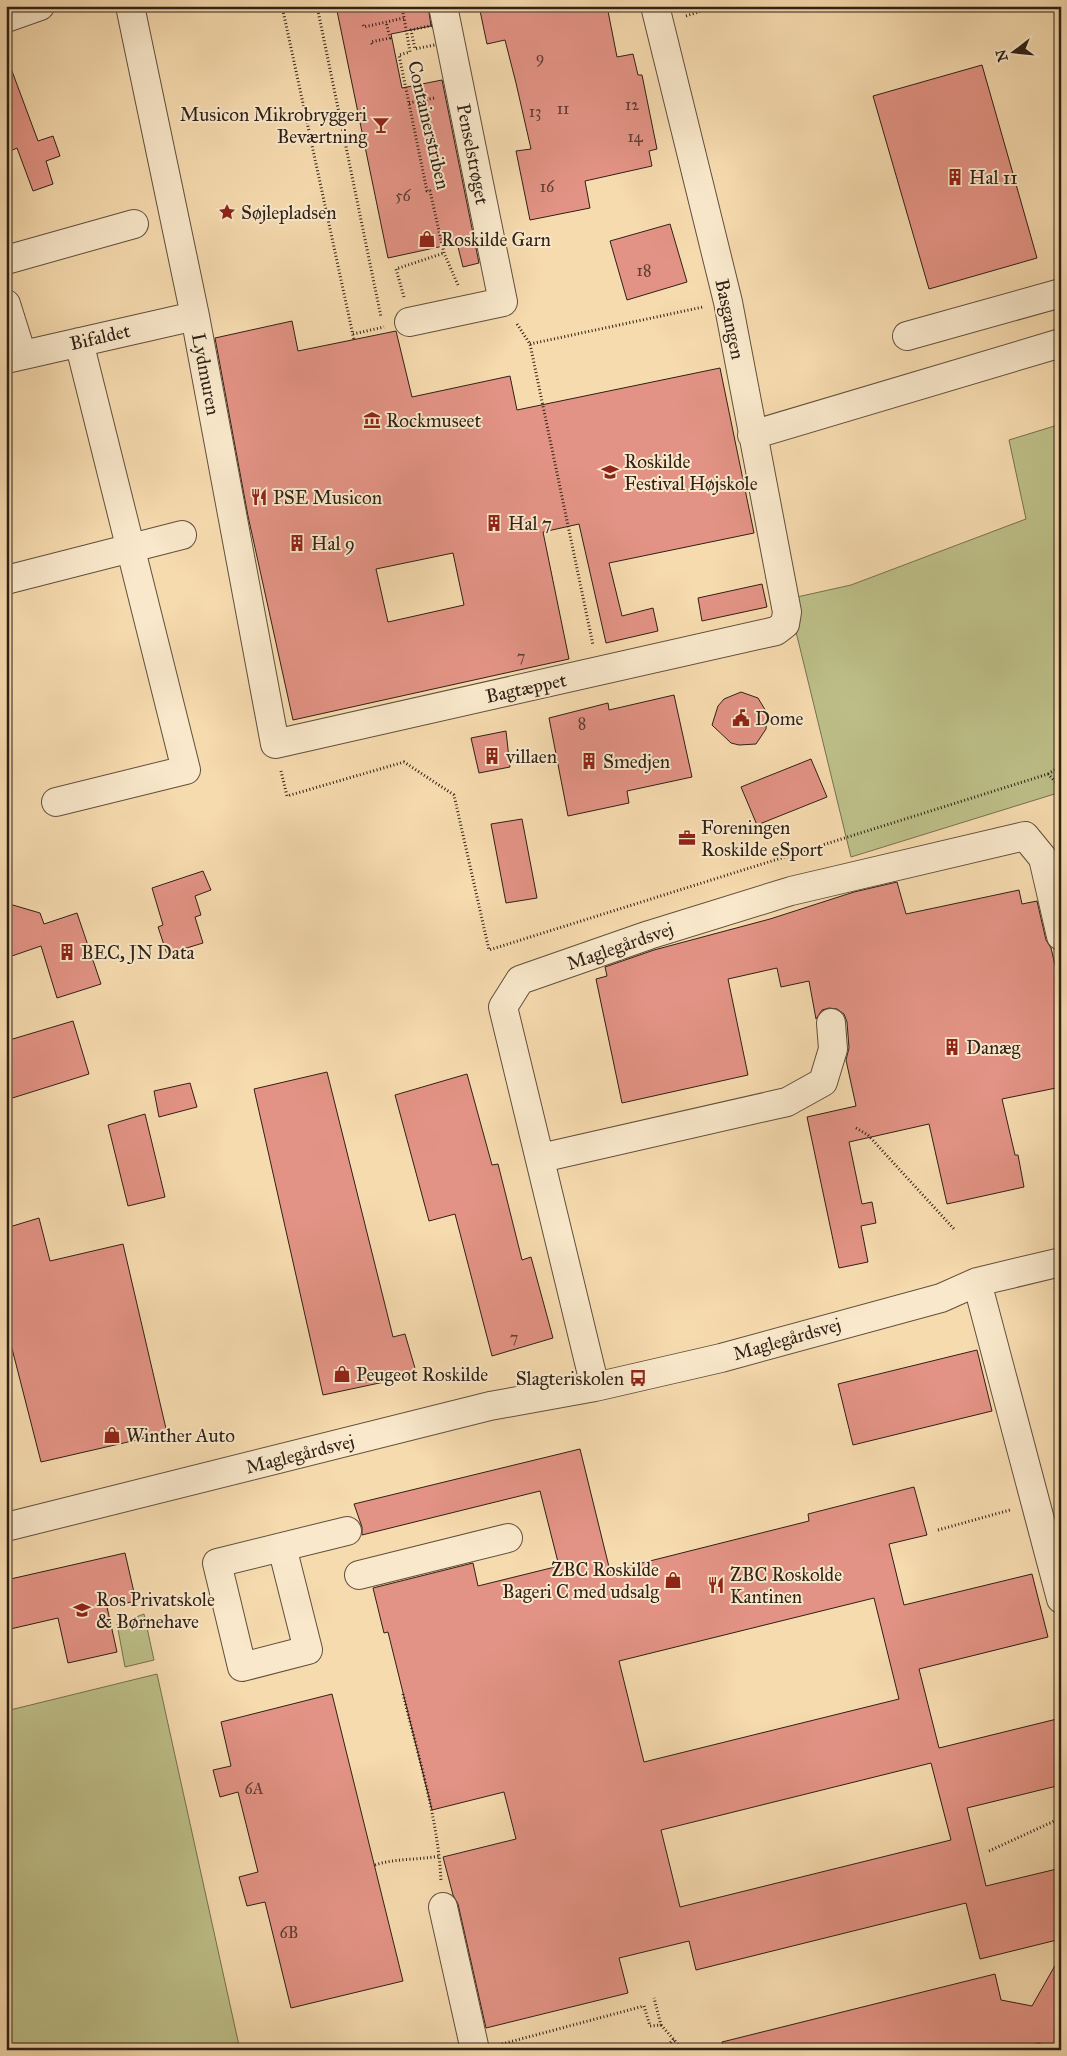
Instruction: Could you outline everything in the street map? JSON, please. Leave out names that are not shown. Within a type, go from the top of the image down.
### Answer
[{"type":"street","points":[[6,18],[40,6]]},
{"type":"street","name":"Lydmuren","points":[[130,6],[193,310],[275,744]]},
{"type":"street","name":"Penselstrøget","points":[[443,6],[503,302]]},
{"type":"street","name":"Basgangen","points":[[657,16],[728,302],[787,612],[785,624],[776,631]]},
{"type":"street","points":[[6,260],[134,224]]},
{"type":"street","points":[[907,336],[1061,293]]},
{"type":"street","points":[[409,322],[503,302]]},
{"type":"street","points":[[6,304],[14,357]]},
{"type":"street","name":"Bifaldet","points":[[14,357],[79,342],[193,310]]},
{"type":"street","points":[[56,802],[186,770],[79,342]]},
{"type":"street","points":[[752,435],[1061,343]]},
{"type":"street","points":[[6,580],[182,535]]},
{"type":"street","name":"Bagtæppet","points":[[275,744],[776,631]]},
{"type":"street","name":"Maglegårdsvej","points":[[595,1387],[503,1007],[520,980],[649,935],[791,891],[1025,836],[1043,858],[1061,936]]},
{"type":"street","points":[[541,1158],[787,1102],[823,1082],[833,1049],[831,1023]]},
{"type":"street","name":"Maglegårdsvej","points":[[6,1527],[490,1406],[595,1387],[720,1358],[941,1298],[977,1282],[1061,1262]]},
{"type":"street","points":[[977,1282],[1061,1600]]},
{"type":"street","points":[[282,1547],[308,1650],[242,1667],[217,1563],[282,1547],[348,1531]]},
{"type":"street","points":[[359,1575],[508,1538]]},
{"type":"street","points":[[443,1907],[485,2047]]},
{"type":"path","points":[[282,6],[354,340]]},
{"type":"path","points":[[317,6],[383,327]]},
{"type":"path","name":"Containerstriben","points":[[402,6],[410,52],[399,55],[427,191],[430,190],[444,253],[448,258],[448,262]]},
{"type":"path","points":[[363,25],[364,27],[404,18]]},
{"type":"path","points":[[372,44],[371,42],[390,38],[386,22]]},
{"type":"path","points":[[410,52],[429,48],[429,46]]},
{"type":"path","points":[[409,103],[434,98]]},
{"type":"path","points":[[404,294],[396,269],[444,253]]},
{"type":"path","points":[[503,302],[530,344],[599,672]]},
{"type":"path","points":[[530,344],[728,302]]},
{"type":"path","points":[[287,796],[404,762],[454,795],[489,950],[1048,774],[1061,766]]},
{"type":"path","points":[[1048,774],[1061,788]]},
{"type":"path","points":[[856,1128],[868,1135],[954,1229]]},
{"type":"path","points":[[938,1530],[1035,1503]]},
{"type":"path","points":[[403,1694],[432,1810],[440,1856],[443,1907]]},
{"type":"path","points":[[989,1851],[1061,1818]]},
{"type":"path","points":[[375,1865],[387,1861],[418,1860],[440,1856]]},
{"type":"path","points":[[654,1998],[661,2025],[683,2050]]},
{"type":"path","points":[[485,2047],[644,2006],[650,2026],[661,2025]]},
{"type":"path","points":[[663,2050],[674,2039]]},
{"type":"green space","points":[[1061,424],[1061,792],[851,857],[788,599],[851,585],[1026,519],[1009,440]]},
{"type":"green space","points":[[144,1614],[154,1660],[125,1667],[117,1624]]},
{"type":"green space","points":[[157,1674],[240,2050],[6,2050],[6,1711]]},
{"type":"building","points":[[336,6],[428,6],[431,26],[391,34],[402,88],[442,80],[479,263],[463,267],[457,243],[388,258]]},
{"type":"building","points":[[479,6],[607,6],[617,57],[633,54],[638,75],[642,75],[657,149],[649,151],[652,166],[585,181],[590,208],[530,220],[516,151],[531,149],[516,83],[505,40],[487,44]]},
{"type":"building","points":[[6,63],[9,63],[38,141],[53,136],[60,156],[46,161],[53,184],[33,191],[17,148],[6,153]]},
{"type":"building","name":"Hal 11","points":[[982,65],[1037,258],[929,289],[873,96]]},
{"type":"building","points":[[670,224],[687,282],[627,300],[610,241]]},
{"type":"building","points":[[292,321],[298,351],[396,331],[412,397],[510,376],[517,410],[720,368],[754,533],[609,563],[622,616],[653,608],[658,631],[606,643],[579,524],[543,532],[569,659],[293,720],[248,516],[215,338]],"holes":[[[453,553],[464,605],[388,622],[376,569]]]},
{"type":"building","points":[[762,584],[767,607],[702,621],[698,598]]},
{"type":"building","name":"Dome","points":[[741,692],[758,698],[767,713],[766,729],[756,744],[739,745],[731,743],[712,725],[718,706],[724,699]]},
{"type":"building","points":[[674,695],[692,777],[627,791],[629,803],[568,816],[549,718],[608,703],[609,710]]},
{"type":"building","name":"villaen","points":[[506,731],[510,767],[479,773],[471,738]]},
{"type":"building","points":[[811,759],[827,797],[757,825],[741,787]]},
{"type":"building","points":[[522,819],[537,898],[506,903],[491,824]]},
{"type":"building","points":[[203,871],[211,890],[195,896],[201,915],[195,917],[203,943],[167,954],[158,927],[163,925],[152,888]]},
{"type":"building","name":"Danæg","points":[[897,882],[906,914],[1019,890],[1022,904],[1037,901],[1061,990],[1061,1087],[1002,1099],[1015,1155],[1018,1155],[1024,1187],[947,1204],[929,1124],[849,1142],[862,1204],[872,1202],[876,1223],[861,1226],[868,1262],[839,1268],[807,1117],[856,1106],[846,1060],[849,1048],[847,1022],[844,1014],[837,1009],[829,1008],[822,1010],[816,1019],[809,981],[781,987],[777,968],[728,979],[748,1075],[622,1103],[596,979],[607,976],[605,967],[654,950],[770,919],[854,892]]},
{"type":"building","name":"BEC, JN Data","points":[[6,903],[40,913],[44,924],[77,913],[101,984],[57,998],[41,946],[6,958]]},
{"type":"building","points":[[73,1021],[89,1074],[6,1100],[6,1041]]},
{"type":"building","points":[[327,1072],[393,1337],[405,1334],[417,1375],[323,1395],[254,1089]]},
{"type":"building","points":[[467,1074],[492,1165],[498,1164],[522,1260],[531,1257],[553,1338],[492,1356],[455,1214],[429,1221],[395,1095]]},
{"type":"building","points":[[190,1083],[197,1107],[159,1117],[154,1091]]},
{"type":"building","points":[[145,1114],[165,1197],[128,1206],[108,1125]]},
{"type":"building","points":[[39,1218],[50,1261],[123,1244],[167,1433],[41,1462],[6,1325],[6,1228]]},
{"type":"building","points":[[977,1350],[992,1411],[853,1445],[838,1384]]},
{"type":"building","points":[[580,1449],[610,1571],[809,1521],[808,1514],[914,1487],[927,1535],[889,1544],[904,1605],[1032,1574],[1048,1637],[919,1669],[939,1748],[1061,1718],[1061,1785],[967,1808],[986,1886],[1061,1868],[1061,1939],[980,1959],[966,1903],[696,1970],[689,1941],[619,1958],[628,1993],[486,2028],[458,1904],[453,1895],[443,1857],[516,1839],[504,1792],[432,1810],[388,1632],[384,1633],[373,1588],[473,1563],[478,1586],[559,1566],[540,1491],[362,1535],[362,1527],[354,1504]],"holes":[[[874,1598],[899,1699],[644,1762],[619,1661]],[[931,1763],[951,1840],[680,1907],[661,1830]]]},
{"type":"building","points":[[125,1553],[136,1601],[107,1607],[117,1652],[68,1663],[58,1618],[6,1630],[6,1580]]},
{"type":"building","points":[[332,1694],[403,1981],[291,2008],[265,1902],[247,1906],[239,1877],[258,1872],[238,1792],[220,1797],[213,1770],[231,1766],[221,1722]]},
{"type":"building","points":[[1061,1955],[1061,2050],[1051,2050],[1039,2043],[1013,2050],[723,2050],[722,2042],[995,1974],[1001,2000],[1032,2006]]},
{"type":"place","name":"Musicon Mikrobryggeri Beværtning","points":[[381,125]]},
{"type":"place","name":"Hal 11","points":[[955,177]]},
{"type":"place","name":"Søjlepladsen","points":[[227,212]]},
{"type":"place","name":"Roskilde Garn","points":[[427,239]]},
{"type":"place","name":"Rockmuseet","points":[[372,420]]},
{"type":"place","name":"Roskilde Festival Højskole","points":[[610,472]]},
{"type":"place","name":"PSE Musicon","points":[[259,497]]},
{"type":"place","name":"Hal 7","points":[[494,523]]},
{"type":"place","name":"Hal 9","points":[[297,543]]},
{"type":"place","name":"Dome","points":[[741,718]]},
{"type":"place","name":"villaen","points":[[492,756]]},
{"type":"place","name":"Smedjen","points":[[589,761]]},
{"type":"place","name":"Foreningen Roskilde eSport","points":[[687,838]]},
{"type":"place","name":"BEC, JN Data","points":[[67,952]]},
{"type":"place","name":"Danæg","points":[[952,1047]]},
{"type":"place","name":"Peugeot Roskilde","points":[[342,1374]]},
{"type":"place","name":"Slagteriskolen","points":[[638,1378]]},
{"type":"place","name":"Winther Auto","points":[[112,1435]]},
{"type":"place","name":"ZBC Roskilde Bageri C med udsalg","points":[[673,1580]]},
{"type":"place","name":"ZBC Roskolde Kantinen","points":[[716,1585]]},
{"type":"place","name":"Ros Privatskole & Børnehave","points":[[82,1610]]}]
